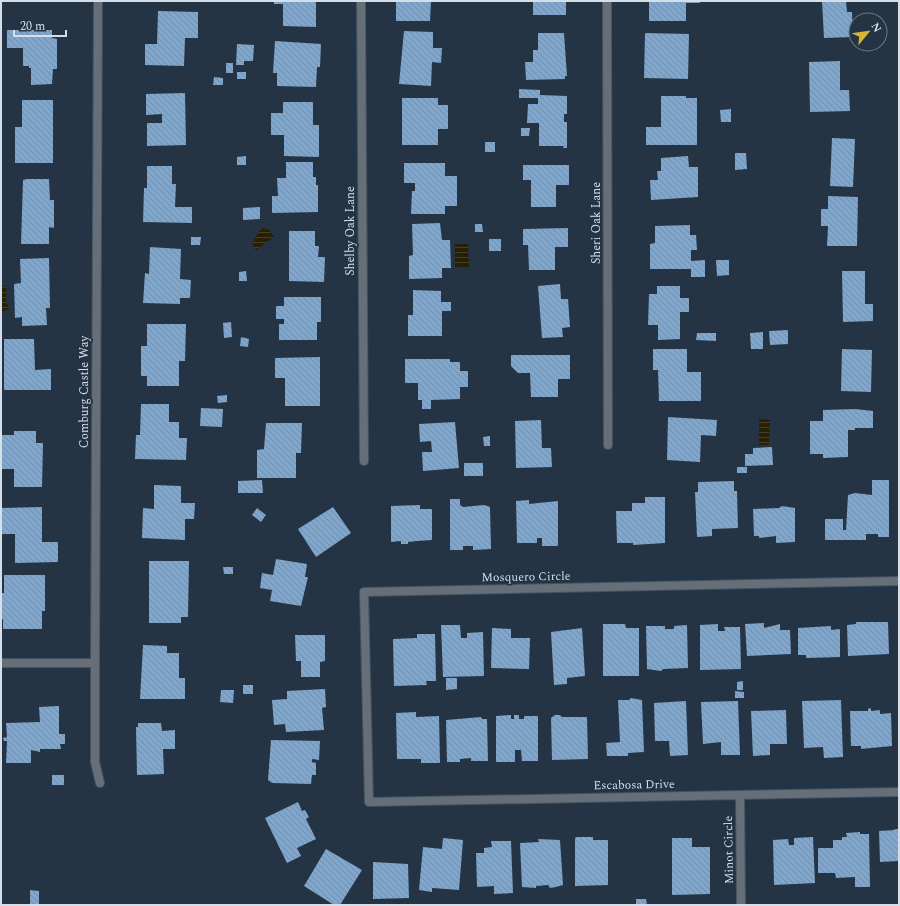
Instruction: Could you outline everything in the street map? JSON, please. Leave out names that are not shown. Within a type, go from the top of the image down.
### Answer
[{"type":"street","name":"Comburg Castle Way","points":[[98,1],[95,762],[100,783]]},
{"type":"street","name":"Shelby Oak Lane","points":[[361,1],[364,461]]},
{"type":"street","name":"Sheri Oak Lane","points":[[607,1],[608,445]]},
{"type":"street","name":"Mosquero Circle","points":[[369,802],[364,592],[899,581]]},
{"type":"street","points":[[1,664],[95,663]]},
{"type":"street","name":"Escabosa Drive","points":[[369,802],[899,792]]},
{"type":"street","name":"Minot Circle","points":[[740,795],[741,905]]},
{"type":"shaded area","points":[[263,228],[269,230],[274,237],[256,250],[252,244],[259,231]]},
{"type":"shaded area","points":[[455,244],[468,244],[469,267],[455,267]]},
{"type":"shaded area","points":[[1,284],[7,289],[6,300],[9,309],[1,312]]},
{"type":"shaded area","points":[[759,419],[770,420],[769,445],[759,445]]},
{"type":"building","points":[[274,1],[316,2],[316,27],[283,26],[283,4],[274,4]]},
{"type":"building","points":[[396,1],[431,1],[430,21],[396,21]]},
{"type":"building","points":[[533,1],[566,1],[566,15],[533,15]]},
{"type":"building","points":[[649,1],[700,1],[700,3],[686,3],[686,21],[649,21]]},
{"type":"building","points":[[822,1],[846,1],[848,12],[848,37],[824,38]]},
{"type":"building","points":[[158,11],[198,12],[198,38],[185,38],[184,66],[145,65],[145,44],[157,44]]},
{"type":"building","points":[[7,30],[52,30],[52,38],[57,39],[57,69],[53,69],[52,84],[31,85],[31,68],[29,68],[29,66],[23,66],[23,48],[7,48]]},
{"type":"building","points":[[404,31],[433,32],[433,48],[442,48],[441,63],[432,62],[431,86],[399,84]]},
{"type":"building","points":[[538,33],[564,33],[567,76],[565,76],[565,79],[526,80],[525,62],[533,62],[533,50],[538,50]]},
{"type":"building","points":[[645,33],[689,34],[688,79],[644,78]]},
{"type":"building","points":[[275,41],[321,44],[320,67],[317,67],[316,87],[277,86],[277,73],[273,73]]},
{"type":"building","points":[[237,44],[254,45],[253,61],[244,61],[244,65],[236,65]]},
{"type":"building","points":[[840,61],[840,90],[849,90],[850,111],[810,112],[809,62]]},
{"type":"building","points":[[226,63],[233,63],[233,73],[226,73]]},
{"type":"building","points":[[237,72],[246,72],[246,79],[237,79]]},
{"type":"building","points":[[214,77],[223,78],[223,85],[213,85]]},
{"type":"building","points":[[519,89],[540,90],[540,95],[567,96],[567,114],[564,114],[564,122],[567,122],[567,148],[563,148],[564,146],[539,146],[539,123],[527,123],[528,104],[538,104],[538,98],[519,98]]},
{"type":"building","points":[[185,93],[186,145],[147,146],[147,123],[162,123],[162,114],[146,115],[146,94]]},
{"type":"building","points":[[661,96],[686,96],[686,98],[697,98],[697,145],[646,145],[646,127],[661,127]]},
{"type":"building","points":[[402,98],[438,98],[438,105],[448,105],[448,129],[438,129],[438,145],[402,145]]},
{"type":"building","points":[[22,100],[53,100],[53,163],[15,163],[15,127],[22,127]]},
{"type":"building","points":[[283,102],[313,102],[313,125],[319,125],[319,157],[284,156],[284,135],[271,135],[271,113],[283,113]]},
{"type":"building","points":[[731,109],[731,122],[721,122],[720,110]]},
{"type":"building","points":[[521,128],[530,128],[529,136],[521,136]]},
{"type":"building","points":[[832,138],[855,139],[853,187],[830,186]]},
{"type":"building","points":[[485,142],[495,142],[495,152],[485,152]]},
{"type":"building","points":[[735,153],[746,153],[747,169],[735,170]]},
{"type":"building","points":[[246,156],[246,165],[237,165],[237,157]]},
{"type":"building","points":[[688,156],[689,167],[698,167],[698,197],[651,200],[650,180],[658,180],[657,171],[661,171],[661,158]]},
{"type":"building","points":[[286,162],[313,162],[313,177],[316,177],[316,185],[318,185],[318,212],[272,213],[272,196],[278,196],[277,178],[286,178]]},
{"type":"building","points":[[404,163],[445,163],[445,176],[457,176],[457,206],[445,206],[445,214],[411,214],[412,191],[415,191],[415,183],[404,183]]},
{"type":"building","points":[[523,165],[569,165],[569,185],[556,185],[556,207],[531,207],[531,180],[523,180]]},
{"type":"building","points":[[147,166],[172,166],[172,184],[176,184],[175,207],[192,207],[192,223],[143,222],[144,188],[147,188]]},
{"type":"building","points":[[49,179],[50,200],[54,200],[54,228],[49,227],[49,244],[21,244],[23,180]]},
{"type":"building","points":[[828,196],[858,197],[857,246],[827,246],[828,226],[821,226],[821,209],[828,209]]},
{"type":"building","points":[[260,207],[260,219],[243,220],[243,208]]},
{"type":"building","points":[[440,223],[442,240],[450,240],[451,268],[442,268],[442,278],[409,279],[409,256],[413,255],[412,224]]},
{"type":"building","points":[[475,224],[482,224],[483,232],[475,232]]},
{"type":"building","points":[[690,225],[690,235],[696,235],[697,250],[691,250],[691,261],[705,260],[705,277],[691,277],[691,269],[650,269],[650,244],[655,243],[655,226]]},
{"type":"building","points":[[568,228],[568,247],[555,247],[555,270],[529,270],[528,245],[523,245],[523,229]]},
{"type":"building","points":[[289,231],[315,231],[315,246],[319,246],[318,257],[325,257],[324,282],[289,281]]},
{"type":"building","points":[[191,237],[201,237],[200,245],[191,245]]},
{"type":"building","points":[[489,239],[501,239],[501,251],[489,251]]},
{"type":"building","points":[[150,247],[181,249],[180,279],[191,280],[190,298],[180,298],[180,304],[143,303],[145,273],[149,274]]},
{"type":"building","points":[[49,258],[50,308],[46,308],[47,325],[22,326],[22,317],[15,318],[14,284],[21,283],[20,259]]},
{"type":"building","points":[[716,260],[729,260],[729,275],[717,276]]},
{"type":"building","points":[[246,271],[247,281],[239,281],[239,272]]},
{"type":"building","points":[[842,271],[865,271],[865,304],[873,304],[873,321],[843,322]]},
{"type":"building","points":[[560,284],[561,299],[568,299],[570,327],[562,328],[563,337],[542,338],[538,286]]},
{"type":"building","points":[[657,286],[680,286],[680,298],[689,298],[689,312],[680,312],[680,339],[658,340],[658,325],[648,325],[649,294],[657,294]]},
{"type":"building","points":[[413,290],[441,291],[441,302],[451,302],[451,311],[442,311],[442,336],[408,336],[408,315],[413,315]]},
{"type":"building","points":[[284,297],[321,297],[321,322],[317,322],[317,340],[279,340],[279,324],[284,324],[284,319],[276,319],[276,306],[284,306]]},
{"type":"building","points":[[231,322],[232,337],[224,338],[223,323]]},
{"type":"building","points":[[147,324],[186,324],[185,361],[179,361],[179,386],[147,386],[147,376],[141,376],[141,346],[147,346]]},
{"type":"building","points":[[788,330],[788,344],[770,345],[769,331]]},
{"type":"building","points":[[763,332],[763,349],[751,349],[750,333]]},
{"type":"building","points":[[697,333],[716,333],[716,341],[696,340]]},
{"type":"building","points":[[241,337],[249,339],[248,347],[240,346]]},
{"type":"building","points":[[4,339],[34,339],[35,370],[51,369],[51,390],[4,390]]},
{"type":"building","points":[[653,349],[687,349],[687,372],[701,372],[701,401],[659,401],[658,370],[653,370]]},
{"type":"building","points":[[842,349],[872,350],[871,392],[841,391]]},
{"type":"building","points":[[511,355],[570,355],[570,379],[558,379],[558,397],[531,397],[530,373],[518,373],[511,366]]},
{"type":"building","points":[[320,357],[320,406],[285,406],[285,378],[275,378],[275,358]]},
{"type":"building","points":[[405,359],[450,359],[450,362],[460,362],[460,371],[468,371],[468,387],[460,387],[460,399],[431,400],[431,409],[422,409],[422,400],[418,400],[418,383],[405,383]]},
{"type":"building","points":[[227,395],[227,402],[218,403],[217,396]]},
{"type":"building","points":[[141,404],[169,404],[169,422],[179,422],[179,438],[187,438],[186,460],[135,459],[136,435],[140,435]]},
{"type":"building","points":[[201,408],[223,409],[222,427],[200,426]]},
{"type":"building","points":[[855,409],[873,411],[873,428],[855,428],[855,430],[848,430],[848,457],[823,458],[823,454],[810,454],[810,421],[823,421],[823,410]]},
{"type":"building","points":[[668,417],[717,420],[716,436],[701,435],[700,462],[667,460]]},
{"type":"building","points":[[541,420],[542,448],[551,448],[552,467],[516,468],[515,421]]},
{"type":"building","points":[[455,422],[459,468],[423,471],[422,452],[432,452],[431,441],[420,442],[419,424]]},
{"type":"building","points":[[266,423],[302,423],[301,453],[296,453],[296,478],[257,478],[257,450],[264,449]]},
{"type":"building","points":[[14,431],[36,431],[36,443],[43,443],[42,487],[14,487],[14,469],[1,469],[1,435],[14,435]]},
{"type":"building","points":[[490,436],[490,446],[484,446],[483,437]]},
{"type":"building","points":[[772,447],[773,465],[745,466],[745,454],[753,454],[753,448]]},
{"type":"building","points":[[464,463],[483,463],[483,476],[464,476]]},
{"type":"building","points":[[737,467],[747,467],[747,473],[737,473]]},
{"type":"building","points":[[262,480],[263,493],[238,493],[238,481]]},
{"type":"building","points":[[872,480],[889,480],[889,537],[878,537],[878,534],[866,534],[866,540],[825,540],[825,519],[843,519],[843,530],[846,530],[848,495],[855,493],[872,495]]},
{"type":"building","points":[[734,481],[734,491],[737,491],[738,528],[712,529],[712,536],[697,537],[695,492],[698,492],[698,482]]},
{"type":"building","points":[[154,485],[181,486],[181,503],[195,503],[194,519],[185,519],[185,540],[142,538],[143,508],[154,509]]},
{"type":"building","points":[[645,497],[665,497],[665,543],[633,545],[633,543],[617,543],[616,511],[632,511],[632,503],[645,503]]},
{"type":"building","points":[[450,499],[460,499],[460,505],[463,507],[484,505],[490,507],[491,549],[473,550],[473,546],[463,546],[463,550],[450,550]]},
{"type":"building","points":[[529,500],[529,504],[558,501],[558,546],[542,546],[542,538],[537,538],[537,543],[517,543],[516,501]]},
{"type":"building","points":[[420,505],[420,509],[432,509],[432,540],[408,542],[408,544],[401,544],[401,541],[391,542],[391,506]]},
{"type":"building","points":[[782,506],[795,508],[795,542],[776,543],[776,536],[759,538],[759,536],[754,536],[753,509],[779,508]]},
{"type":"building","points":[[42,507],[42,542],[58,542],[58,562],[15,563],[15,534],[1,534],[1,508]]},
{"type":"building","points":[[333,507],[351,533],[316,557],[298,529]]},
{"type":"building","points":[[257,508],[266,515],[261,522],[252,515]]},
{"type":"building","points":[[276,559],[307,564],[305,577],[308,577],[301,606],[270,601],[272,590],[260,588],[262,573],[273,575]]},
{"type":"building","points":[[149,561],[189,561],[188,617],[181,617],[181,623],[149,623]]},
{"type":"building","points":[[223,567],[233,567],[233,574],[224,574]]},
{"type":"building","points":[[4,575],[45,575],[45,611],[42,611],[42,629],[3,629],[3,619],[1,619],[1,593],[4,593]]},
{"type":"building","points":[[856,622],[888,622],[889,654],[848,656],[847,625],[856,624]]},
{"type":"building","points":[[764,623],[764,628],[780,624],[780,630],[790,630],[791,654],[747,656],[745,624]]},
{"type":"building","points":[[603,624],[625,624],[626,628],[639,628],[639,676],[603,676]]},
{"type":"building","points":[[718,624],[718,631],[725,631],[724,627],[740,627],[741,669],[700,670],[700,625]]},
{"type":"building","points":[[441,625],[460,625],[461,638],[467,638],[467,633],[483,632],[484,676],[443,677]]},
{"type":"building","points":[[687,625],[688,668],[663,669],[661,671],[647,669],[646,626],[665,626],[665,629],[674,629],[674,626]]},
{"type":"building","points":[[831,626],[831,630],[840,629],[840,657],[806,658],[806,655],[798,655],[798,628]]},
{"type":"building","points":[[492,628],[511,629],[511,638],[530,638],[529,669],[491,668]]},
{"type":"building","points":[[582,628],[585,676],[567,678],[567,684],[554,685],[551,632]]},
{"type":"building","points":[[417,634],[435,634],[436,681],[426,681],[427,685],[394,686],[393,639],[417,638]]},
{"type":"building","points":[[295,635],[325,635],[325,661],[320,662],[320,677],[301,677],[301,661],[296,661]]},
{"type":"building","points":[[143,645],[167,646],[167,653],[179,653],[179,678],[185,678],[185,699],[140,699]]},
{"type":"building","points":[[446,678],[457,678],[457,689],[446,690]]},
{"type":"building","points":[[743,681],[743,690],[737,690],[737,682]]},
{"type":"building","points":[[243,685],[253,685],[253,694],[243,694]]},
{"type":"building","points":[[325,689],[326,707],[322,708],[324,730],[286,732],[285,724],[274,725],[272,700],[287,699],[287,691]]},
{"type":"building","points":[[221,690],[234,690],[233,703],[220,702]]},
{"type":"building","points":[[735,691],[744,692],[744,698],[735,698]]},
{"type":"building","points":[[631,698],[642,700],[644,752],[628,753],[628,756],[607,756],[606,743],[620,742],[618,700],[629,700]]},
{"type":"building","points":[[841,700],[843,757],[824,758],[823,747],[804,748],[802,701]]},
{"type":"building","points":[[686,701],[688,755],[670,756],[669,741],[655,741],[654,703]]},
{"type":"building","points":[[738,701],[740,755],[721,755],[721,742],[703,744],[701,702]]},
{"type":"building","points":[[59,706],[59,734],[65,734],[65,744],[60,744],[61,749],[40,749],[40,752],[31,750],[31,763],[6,763],[7,741],[4,741],[3,738],[7,737],[6,723],[40,722],[39,707]]},
{"type":"building","points":[[871,708],[871,711],[880,710],[880,714],[891,713],[892,746],[861,749],[861,746],[851,746],[850,711],[868,711],[868,709]]},
{"type":"building","points":[[786,710],[787,744],[770,744],[770,755],[753,756],[751,711]]},
{"type":"building","points":[[416,712],[416,717],[439,716],[440,763],[421,763],[421,759],[397,759],[396,713]]},
{"type":"building","points":[[511,715],[511,719],[514,719],[514,715],[519,715],[519,719],[524,719],[524,716],[538,716],[538,761],[522,761],[521,750],[515,750],[515,762],[496,762],[496,716]]},
{"type":"building","points":[[555,715],[560,715],[562,717],[587,717],[588,759],[552,760],[551,718]]},
{"type":"building","points":[[481,717],[482,719],[487,719],[488,761],[471,761],[471,758],[460,759],[460,762],[447,762],[446,720]]},
{"type":"building","points":[[138,723],[161,723],[162,731],[175,730],[175,749],[163,749],[164,774],[137,775],[136,727],[138,727]]},
{"type":"building","points":[[271,740],[320,741],[319,760],[312,759],[312,762],[316,763],[316,775],[312,775],[311,784],[272,783],[268,780]]},
{"type":"building","points":[[52,775],[64,775],[64,785],[52,785]]},
{"type":"building","points":[[298,802],[302,811],[305,810],[309,817],[306,819],[316,839],[297,848],[301,856],[287,863],[265,818]]},
{"type":"building","points":[[894,829],[899,829],[899,861],[880,862],[879,831],[895,830]]},
{"type":"building","points":[[860,832],[860,834],[869,834],[870,887],[855,887],[855,877],[836,878],[835,873],[818,873],[818,848],[833,848],[833,840],[842,840],[842,837],[847,837],[846,833]]},
{"type":"building","points":[[593,837],[593,840],[608,840],[608,885],[575,886],[575,838]]},
{"type":"building","points":[[813,837],[815,883],[774,885],[773,840],[788,839],[789,845],[794,845],[794,838]]},
{"type":"building","points":[[443,838],[463,840],[459,890],[432,888],[432,892],[419,890],[423,847],[442,849]]},
{"type":"building","points":[[672,838],[692,838],[692,847],[710,847],[710,894],[672,895]]},
{"type":"building","points":[[538,839],[560,840],[563,885],[550,888],[548,885],[536,886],[536,888],[522,887],[520,843],[539,842]]},
{"type":"building","points":[[491,841],[511,841],[513,893],[494,894],[494,886],[477,887],[476,853],[484,853],[484,848],[492,847]]},
{"type":"building","points":[[326,849],[362,870],[340,905],[334,905],[304,886]]},
{"type":"building","points":[[373,862],[408,864],[409,898],[373,899]]},
{"type":"building","points":[[30,890],[39,891],[39,904],[30,904]]},
{"type":"building","points":[[636,899],[646,899],[647,905],[636,905]]}]
